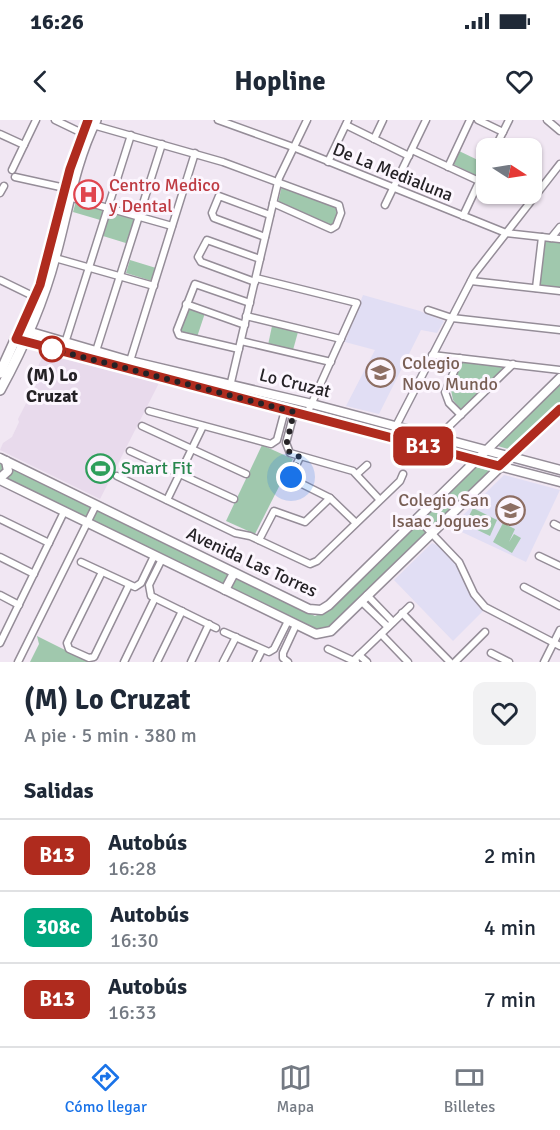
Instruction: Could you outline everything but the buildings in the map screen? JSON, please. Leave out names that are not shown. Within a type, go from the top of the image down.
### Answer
[{"type":"main road","points":[[38,299],[65,188],[82,133],[92,122]]},
{"type":"main road","points":[[0,373],[25,330],[55,258],[79,161],[92,122]]},
{"type":"main road","points":[[0,390],[20,340]]},
{"type":"street","points":[[36,120],[14,173],[65,188]]},
{"type":"street","points":[[54,120],[82,133]]},
{"type":"street","name":"De La Medialuna","points":[[218,120],[293,147],[506,233],[560,239]]},
{"type":"street","points":[[228,395],[278,182],[307,120]]},
{"type":"street","points":[[374,139],[383,120]]},
{"type":"street","points":[[385,205],[426,120]]},
{"type":"street","points":[[448,166],[470,120]]},
{"type":"street","points":[[478,120],[503,132]]},
{"type":"street","points":[[500,138],[509,120]]},
{"type":"street","points":[[548,120],[560,130]]},
{"type":"street","points":[[92,122],[195,153],[278,182],[339,205],[342,213],[336,226],[331,229],[273,203]]},
{"type":"street","points":[[328,162],[347,123],[374,139],[476,177]]},
{"type":"street","points":[[0,134],[24,145]]},
{"type":"street","points":[[65,343],[131,135]]},
{"type":"street","points":[[96,351],[162,144]]},
{"type":"street","points":[[130,361],[195,153]]},
{"type":"street","points":[[396,426],[471,281],[560,164]]},
{"type":"street","points":[[0,193],[4,186]]},
{"type":"street","points":[[463,216],[476,191]]},
{"type":"street","points":[[265,237],[213,217],[212,213],[219,196],[270,215]]},
{"type":"street","points":[[69,198],[172,226]]},
{"type":"street","points":[[551,238],[560,227]]},
{"type":"street","points":[[536,288],[542,237]]},
{"type":"street","points":[[260,259],[207,240],[198,257],[201,262],[255,280],[357,303],[306,416]]},
{"type":"street","points":[[55,258],[153,286]]},
{"type":"street","points":[[0,280],[38,299]]},
{"type":"street","points":[[471,281],[560,291]]},
{"type":"street","points":[[239,349],[178,334],[176,331],[192,287],[196,284],[250,303]]},
{"type":"street","points":[[186,304],[244,325]]},
{"type":"street","points":[[428,310],[452,318],[560,330]]},
{"type":"street","points":[[246,316],[341,339]]},
{"type":"street","name":"Lo Cruzat","points":[[25,330],[130,361],[312,404],[560,470]]},
{"type":"street","name":"Lo Cruzat","points":[[20,340],[560,482]]},
{"type":"street","points":[[241,341],[331,362]]},
{"type":"street","points":[[432,355],[560,370]]},
{"type":"street","points":[[460,358],[445,392],[449,403],[461,415]]},
{"type":"street","points":[[438,437],[513,364]]},
{"type":"street","name":"Avenida Las Torres","points":[[3,459],[309,609],[321,610],[329,605],[418,519],[560,378]]},
{"type":"street","name":"Avenida Las Torres","points":[[0,479],[292,623],[316,634],[326,634],[560,409]]},
{"type":"street","points":[[149,411],[273,444],[290,411]]},
{"type":"street","points":[[290,411],[286,446],[290,453],[357,474],[379,499]]},
{"type":"street","points":[[142,426],[246,474]]},
{"type":"street","points":[[167,500],[203,426]]},
{"type":"street","points":[[522,445],[527,462]]},
{"type":"street","points":[[130,450],[234,500]]},
{"type":"street","points":[[457,455],[463,464],[464,472]]},
{"type":"street","points":[[300,457],[291,478],[330,498],[356,524]]},
{"type":"street","points":[[0,479],[8,471],[3,459]]},
{"type":"street","points":[[357,474],[367,465]]},
{"type":"street","points":[[117,476],[238,534],[259,540],[312,564],[400,481],[404,474]]},
{"type":"street","points":[[259,540],[275,510],[305,522],[330,498]]},
{"type":"street","points":[[18,662],[96,505]]},
{"type":"street","points":[[0,643],[2,634],[19,605],[64,512]]},
{"type":"street","points":[[0,519],[49,543]]},
{"type":"street","points":[[418,519],[462,566],[474,594],[485,607],[557,644]]},
{"type":"street","points":[[539,556],[560,566]]},
{"type":"street","points":[[0,557],[34,574]]},
{"type":"street","points":[[81,562],[129,585],[140,584],[158,557]]},
{"type":"street","points":[[158,557],[148,587],[150,594],[216,628]]},
{"type":"street","points":[[102,572],[67,643],[69,649],[89,658],[94,657],[129,585]]},
{"type":"street","points":[[225,590],[234,573]]},
{"type":"street","points":[[524,587],[560,606]]},
{"type":"street","points":[[0,595],[19,605]]},
{"type":"street","points":[[124,662],[155,598]]},
{"type":"street","points":[[364,598],[391,625]]},
{"type":"street","points":[[328,649],[355,661],[410,606]]},
{"type":"street","points":[[157,662],[182,611]]},
{"type":"street","points":[[402,613],[450,662]]},
{"type":"street","points":[[224,632],[269,652],[274,650],[292,623]]},
{"type":"street","points":[[288,662],[283,658],[283,653],[292,623]]},
{"type":"street","points":[[190,662],[209,624]]},
{"type":"street","points":[[544,662],[557,644],[560,630]]},
{"type":"street","points":[[455,662],[485,632]]},
{"type":"street","points":[[381,634],[408,662]]},
{"type":"street","points":[[224,662],[236,637]]},
{"type":"street","points":[[256,662],[262,650]]},
{"type":"street","points":[[491,653],[509,662]]},
{"type":"street","points":[[359,655],[367,662]]},
{"type":"shaded area","name":"Colegio Novo Mundo","points":[[363,295],[420,311],[444,321],[437,333],[421,330],[379,414],[346,406],[375,350],[345,342]]},
{"type":"shaded area","points":[[44,354],[159,383],[100,499],[0,450],[3,443],[12,437],[19,422],[18,419],[34,388],[29,385]]},
{"type":"shaded area","name":"Colegio San Isaac Jogues","points":[[504,475],[560,490],[526,562],[451,527]]},
{"type":"shaded area","points":[[432,543],[441,547],[458,565],[471,595],[484,610],[453,641],[394,580]]},
{"type":"green space","points":[[457,150],[476,159],[476,176],[451,163]]},
{"type":"green space","points":[[282,185],[337,206],[339,213],[335,225],[331,227],[278,203]]},
{"type":"green space","points":[[76,201],[137,217],[129,244],[103,236],[107,222],[73,212]]},
{"type":"green space","points":[[543,240],[560,242],[560,289],[538,286]]},
{"type":"green space","points":[[130,260],[156,268],[152,281],[126,273]]},
{"type":"green space","points":[[188,308],[205,313],[197,337],[180,332]]},
{"type":"green space","points":[[272,326],[298,332],[293,350],[268,345]]},
{"type":"green space","points":[[463,361],[508,365],[461,410],[453,400],[450,385]]},
{"type":"green space","points":[[560,381],[560,404],[512,450],[494,445]]},
{"type":"green space","points":[[262,445],[293,459],[255,534],[226,521]]},
{"type":"green space","points":[[0,461],[315,616],[329,610],[476,467],[490,471],[330,626],[318,631],[0,477]]},
{"type":"green space","points":[[473,508],[497,520],[490,536],[465,524]]},
{"type":"green space","points":[[503,523],[515,529],[509,542],[514,534],[521,538],[512,553],[493,542]]},
{"type":"green space","points":[[37,636],[89,662],[30,662],[39,644]]},
{"type":"bus line","name":"B13","points":[[88,120],[70,169],[40,285],[16,339],[499,466],[560,409]]},
{"type":"place","name":"Centro Medico y Dental","points":[[88,195]]},
{"type":"place","name":"(M) Lo Cruzat","points":[[52,349]]},
{"type":"place","name":"Colegio Novo Mundo","points":[[381,373]]},
{"type":"place","name":"Smart Fit","points":[[100,468]]},
{"type":"place","name":"Colegio San Isaac Jogues","points":[[510,510]]},
{"type":"route","points":[[52,349],[294,412],[286,449],[294,456],[300,457],[291,477]]}]
